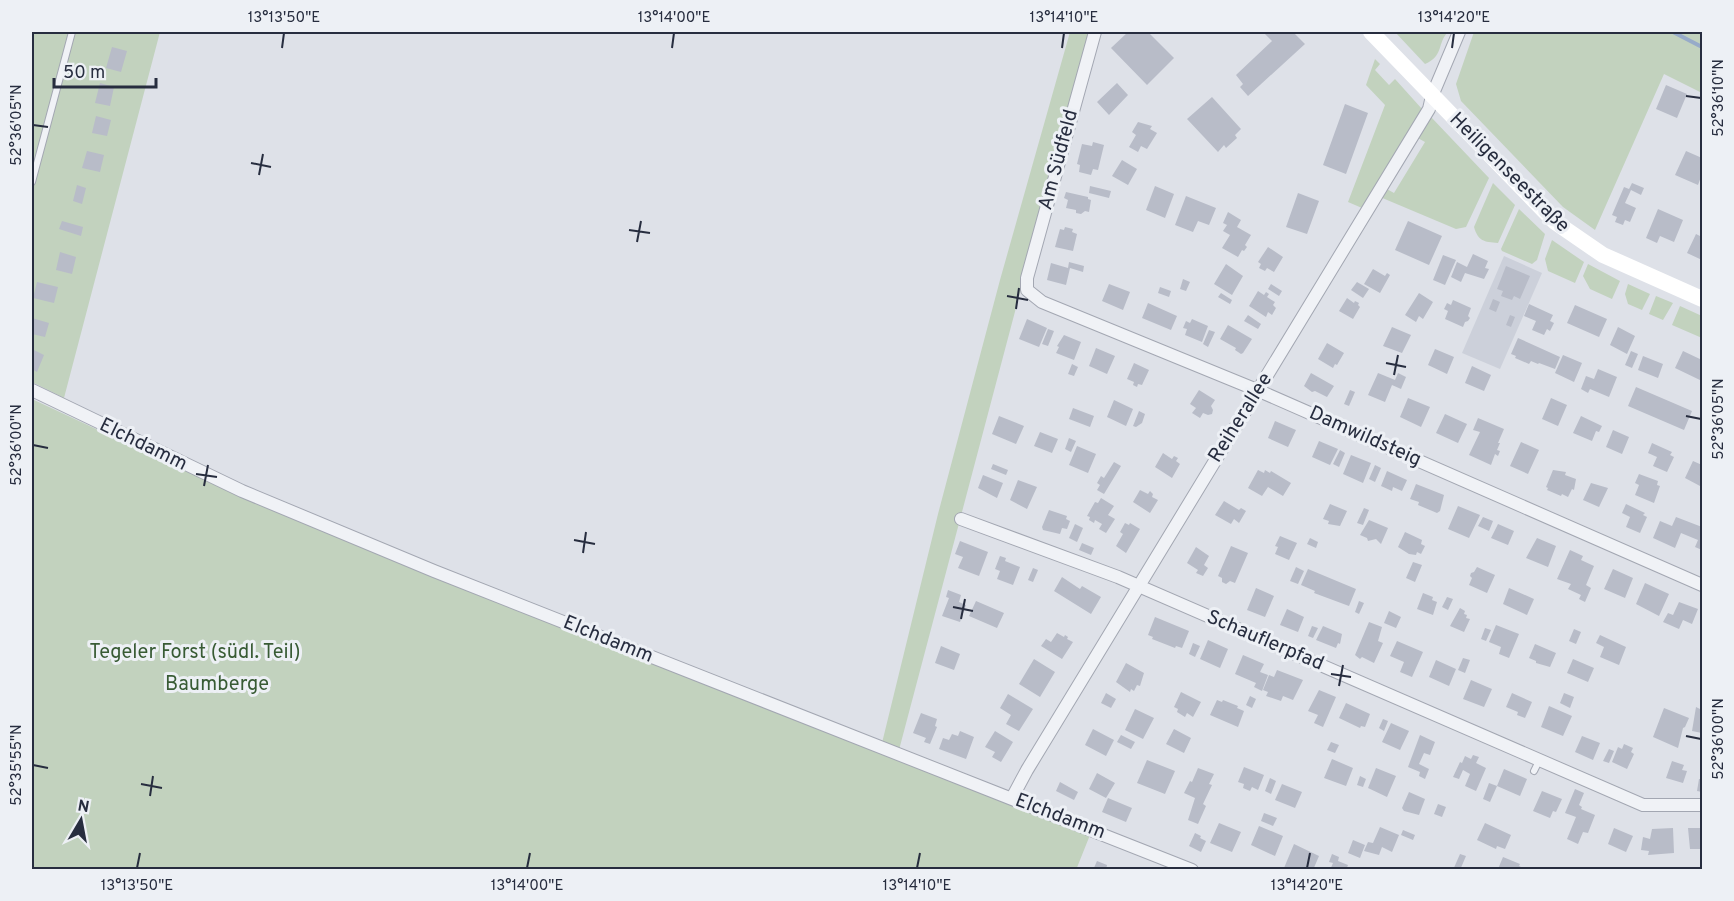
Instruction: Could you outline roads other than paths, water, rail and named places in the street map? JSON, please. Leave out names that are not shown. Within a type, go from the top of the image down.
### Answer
[{"type":"main road","name":"Heiligenseestraße","points":[[1371,32],[1543,211],[1568,232],[1603,255],[1702,299]]},
{"type":"street","name":"Am Südfeld","points":[[1027,290],[1030,267],[1095,32]]},
{"type":"street","name":"Reiherallee","points":[[1012,798],[1257,390],[1428,112],[1432,96],[1459,32]]},
{"type":"street","name":"Damwildsteig","points":[[1027,290],[1042,302],[1257,390],[1702,585]]},
{"type":"street","name":"Elchdamm","points":[[32,390],[185,465],[274,504],[570,625],[1192,870]]},
{"type":"street","name":"Schauflerpfad","points":[[961,519],[1139,586],[1537,766],[1643,805],[1702,805]]},
{"type":"lane","points":[[32,182],[72,32]]},
{"type":"waterway","points":[[1673,32],[1702,47]]},
{"type":"park label","name":"Tegeler Forst (südl. Teil)","points":[[195,653]]},
{"type":"park label","name":"Baumberge","points":[[217,685]]}]
